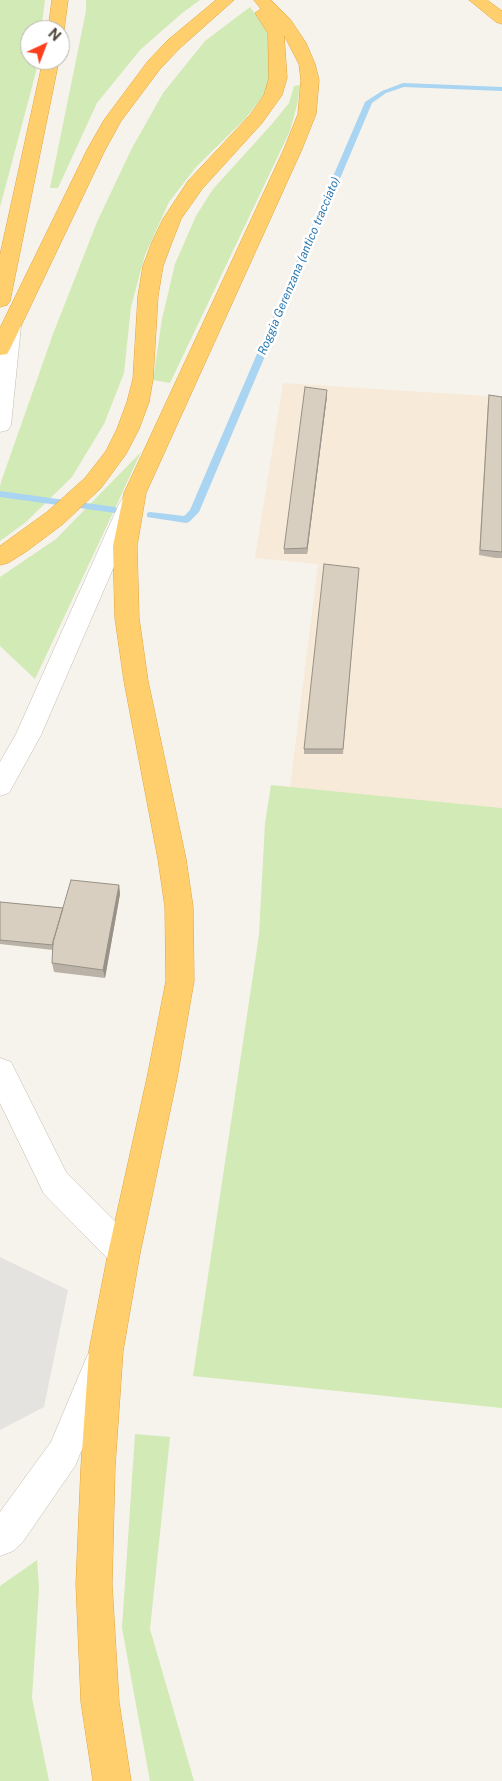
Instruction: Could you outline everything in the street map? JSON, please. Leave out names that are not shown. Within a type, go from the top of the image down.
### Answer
[{"type":"highway","points":[[57,20],[60,0]]},
{"type":"highway","points":[[0,349],[96,150],[114,120],[154,65],[174,44],[226,0]]},
{"type":"highway","points":[[0,557],[55,518],[93,483],[115,454],[128,429],[138,402],[143,379],[148,296],[162,242],[172,220],[195,185],[256,120],[273,95],[278,78],[276,33],[252,0]]},
{"type":"highway","points":[[112,1781],[100,1702],[94,1584],[98,1467],[106,1352],[124,1253],[162,1078],[180,982],[179,907],[174,869],[136,681],[127,618],[125,546],[135,493],[293,149],[307,114],[310,80],[304,57],[298,43],[284,22],[262,0]]},
{"type":"highway","points":[[477,0],[502,19]]},
{"type":"highway","points":[[0,301],[49,70]]},
{"type":"lane","points":[[0,425],[11,326]]},
{"type":"lane","points":[[0,786],[28,734],[135,493]]},
{"type":"lane","points":[[0,1072],[55,1183],[124,1253]]},
{"type":"lane","points":[[0,1538],[9,1530],[63,1454],[106,1352]]},
{"type":"shaded area","points":[[283,383],[502,397],[502,808],[290,787],[318,564],[255,558]]},
{"type":"shaded area","points":[[0,1257],[68,1290],[44,1407],[0,1430]]},
{"type":"green space","points":[[0,0],[45,0],[42,20],[20,20],[20,70],[36,70],[0,207]]},
{"type":"green space","points":[[86,0],[200,0],[140,50],[97,103],[58,188],[50,188],[86,11]]},
{"type":"green space","points":[[250,7],[264,26],[271,40],[271,69],[265,93],[246,118],[196,167],[169,202],[145,255],[131,307],[124,373],[104,424],[72,477],[26,522],[0,541],[0,486],[2,479],[53,334],[97,222],[131,150],[163,93],[205,41]]},
{"type":"green space","points":[[300,85],[290,131],[170,383],[153,380],[162,319],[175,264],[196,216],[213,189],[289,103],[294,86]]},
{"type":"green space","points":[[141,452],[35,679],[0,646],[0,577],[56,539]]},
{"type":"green space","points":[[271,785],[502,808],[502,1408],[193,1376],[259,935],[265,823]]},
{"type":"green space","points":[[135,1434],[170,1437],[150,1629],[194,1781],[150,1781],[122,1628]]},
{"type":"green space","points":[[37,1560],[39,1589],[32,1698],[49,1781],[0,1781],[0,1586]]},
{"type":"building","points":[[305,387],[327,390],[307,548],[284,549]]},
{"type":"building","points":[[489,395],[502,397],[502,552],[480,550]]},
{"type":"building","points":[[324,564],[359,568],[343,749],[304,749]]},
{"type":"building","points":[[71,880],[119,885],[103,970],[52,963],[53,942]]},
{"type":"building","points":[[0,902],[63,908],[53,945],[0,940]]},
{"type":"waterway","name":"Roggia Gerenzana (antico tracciato)","points":[[150,515],[186,520],[194,512],[369,102],[384,92],[403,85],[502,89]]},
{"type":"waterway","name":"Roggia Gerenzana (antico tracciato)","points":[[0,494],[115,510]]}]
